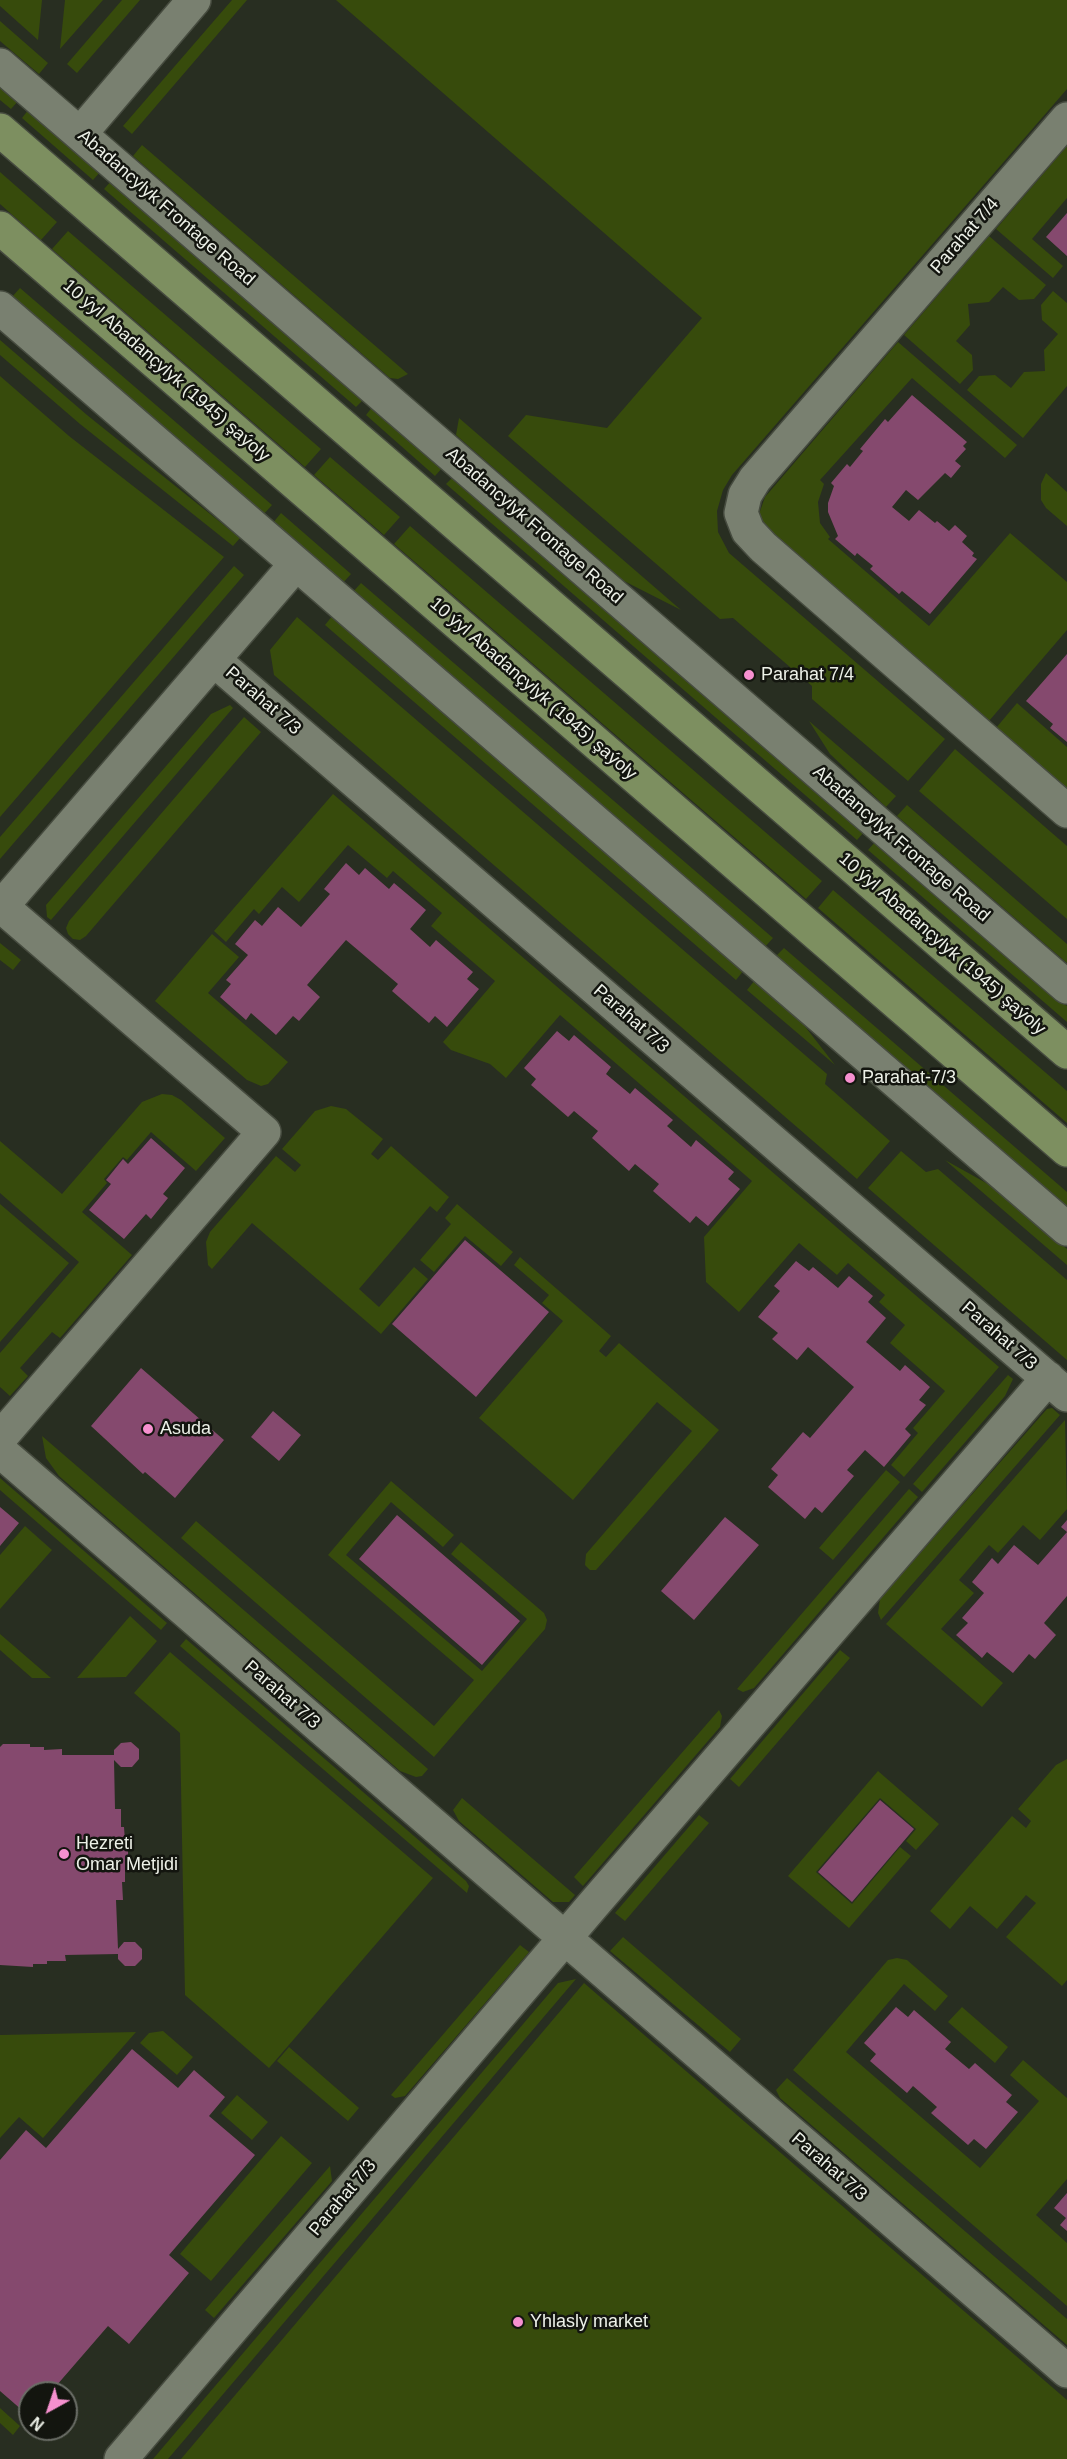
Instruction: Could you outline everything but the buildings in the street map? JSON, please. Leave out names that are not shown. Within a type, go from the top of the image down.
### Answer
[{"type":"main road","name":"10 ýyl Abadançylyk (1945) şaýoly","points":[[0,130],[1067,1052]]},
{"type":"main road","name":"10 ýyl Abadançylyk (1945) şaýoly","points":[[0,228],[1067,1150]]},
{"type":"street","points":[[80,134],[194,0]]},
{"type":"street","name":"Abadancylyk Frontage Road","points":[[0,65],[1067,987]]},
{"type":"street","name":"Parahat 7/4","points":[[1067,119],[755,479],[745,495],[741,513],[748,531],[763,547],[1067,811]]},
{"type":"street","points":[[0,308],[1067,1229]]},
{"type":"street","points":[[0,1438],[264,1132],[1,905],[296,564]]},
{"type":"street","name":"Parahat 7/3","points":[[121,2459],[565,1938],[1057,1386],[214,660]]},
{"type":"street","name":"Parahat 7/3","points":[[0,1451],[1067,2371]]},
{"type":"green space","points":[[0,0],[42,0],[38,40],[0,6]]},
{"type":"green space","points":[[65,0],[103,0],[60,49]]},
{"type":"green space","points":[[122,0],[140,0],[77,73],[67,64]]},
{"type":"green space","points":[[232,0],[247,0],[132,134],[123,126]]},
{"type":"green space","points":[[336,0],[1067,0],[1067,89],[732,475],[723,490],[717,511],[718,532],[729,553],[945,739],[908,781],[812,699],[812,686],[733,618],[720,619],[508,436],[526,415],[607,428],[702,318]]},
{"type":"green space","points":[[0,21],[48,63],[39,74],[0,41]]},
{"type":"green space","points":[[0,84],[19,100],[11,109],[0,100]]},
{"type":"green space","points":[[29,109],[101,171],[93,180],[22,118]]},
{"type":"green space","points":[[142,145],[408,374],[398,379],[390,378],[133,156]]},
{"type":"green space","points":[[1067,146],[1067,198],[1032,239],[1063,266],[1053,278],[996,229]]},
{"type":"green space","points":[[0,172],[57,222],[41,240],[0,204]]},
{"type":"green space","points":[[112,180],[364,399],[356,407],[104,189]]},
{"type":"green space","points":[[68,231],[321,449],[305,467],[52,249]]},
{"type":"green space","points":[[989,236],[1046,285],[1034,299],[1019,300],[1003,287],[989,302],[968,304],[970,325],[956,341],[972,355],[973,370],[960,384],[904,335]]},
{"type":"green space","points":[[20,288],[272,505],[263,515],[11,298]]},
{"type":"green space","points":[[1053,291],[1067,303],[1067,386],[1023,438],[967,390],[979,376],[995,375],[1011,388],[1024,372],[1045,371],[1044,350],[1058,334],[1042,320],[1041,305]]},
{"type":"green space","points":[[0,340],[87,415],[240,538],[233,546],[80,424],[0,355]]},
{"type":"green space","points":[[898,342],[1017,445],[1005,458],[912,378],[820,480],[824,484],[818,502],[820,523],[830,537],[828,539],[929,626],[1010,533],[1067,582],[1067,630],[989,721],[766,529],[759,514],[765,497]]},
{"type":"green space","points":[[0,376],[69,436],[224,557],[0,817]]},
{"type":"green space","points":[[373,406],[443,467],[435,476],[366,415]]},
{"type":"green space","points":[[459,418],[681,610],[624,581],[456,435]]},
{"type":"green space","points":[[330,457],[400,517],[384,535],[314,475]]},
{"type":"green space","points":[[1046,473],[1067,492],[1067,526],[1046,508],[1041,500],[1041,484]]},
{"type":"green space","points":[[454,476],[865,831],[857,840],[446,484]]},
{"type":"green space","points":[[281,513],[351,574],[342,584],[272,524]]},
{"type":"green space","points":[[410,526],[822,881],[806,899],[394,544]]},
{"type":"green space","points":[[234,566],[244,575],[0,859],[0,837]]},
{"type":"green space","points":[[361,583],[773,938],[764,948],[352,593]]},
{"type":"green space","points":[[333,615],[744,970],[736,980],[325,625]]},
{"type":"green space","points":[[297,617],[827,1074],[825,1084],[890,1141],[857,1179],[274,675],[270,650]]},
{"type":"green space","points":[[1017,703],[1067,747],[1067,789],[996,728]]},
{"type":"green space","points":[[230,705],[233,708],[51,920],[47,917],[46,905],[211,714]]},
{"type":"green space","points":[[244,717],[261,732],[86,936],[80,940],[73,939],[66,928],[69,921]]},
{"type":"green space","points":[[809,721],[896,796],[886,807],[830,754]]},
{"type":"green space","points":[[955,749],[1067,846],[1067,919],[919,791]]},
{"type":"green space","points":[[333,794],[999,1367],[904,1477],[891,1465],[918,1433],[913,1428],[945,1391],[890,1343],[905,1325],[879,1302],[885,1295],[848,1263],[837,1275],[799,1243],[739,1312],[706,1282],[704,1237],[752,1181],[560,1015],[506,1078],[490,1064],[451,1050],[443,1042],[495,981],[431,926],[442,913],[393,871],[387,878],[348,845],[299,902],[282,887],[259,914],[254,909],[226,942],[214,931]]},
{"type":"green space","points":[[907,805],[1067,944],[1067,963],[897,816]]},
{"type":"green space","points":[[876,841],[1067,1006],[1067,1022],[868,850]]},
{"type":"green space","points":[[833,890],[1067,1091],[1067,1123],[818,908]]},
{"type":"green space","points":[[212,934],[239,957],[208,993],[288,1062],[268,1084],[261,1086],[247,1080],[155,1001]]},
{"type":"green space","points":[[0,943],[21,960],[13,970],[0,960]]},
{"type":"green space","points":[[784,948],[1067,1192],[1067,1211],[774,958]]},
{"type":"green space","points":[[755,980],[800,1020],[835,1065],[747,990]]},
{"type":"green space","points":[[162,1094],[172,1095],[181,1100],[225,1138],[196,1171],[151,1132],[127,1160],[123,1157],[104,1179],[107,1183],[82,1212],[132,1255],[60,1338],[52,1332],[20,1368],[28,1376],[10,1396],[0,1387],[0,1353],[79,1262],[0,1193],[0,1141],[62,1194],[142,1102]]},
{"type":"green space","points":[[331,1106],[346,1109],[383,1139],[371,1154],[378,1160],[391,1146],[449,1197],[437,1212],[430,1206],[359,1289],[379,1307],[414,1267],[428,1279],[381,1334],[252,1223],[212,1269],[208,1265],[206,1242],[210,1232],[276,1156],[295,1172],[301,1165],[282,1149],[315,1111]]},
{"type":"green space","points":[[901,1151],[926,1172],[938,1169],[1067,1280],[1067,1360],[868,1188]]},
{"type":"green space","points":[[945,1160],[997,1189],[1067,1249],[1067,1265]]},
{"type":"green space","points":[[0,1204],[69,1263],[0,1342]]},
{"type":"green space","points":[[457,1204],[513,1252],[501,1266],[465,1236],[434,1272],[420,1260],[451,1224],[445,1218]]},
{"type":"green space","points":[[520,1257],[611,1336],[599,1351],[606,1357],[619,1343],[719,1430],[596,1570],[590,1570],[585,1565],[586,1554],[692,1431],[657,1402],[573,1500],[479,1418],[563,1321],[542,1303],[549,1295],[514,1265]]},
{"type":"green space","points":[[1008,1375],[1013,1379],[1005,1396],[922,1492],[913,1484]]},
{"type":"green space","points":[[1052,1408],[1060,1415],[881,1620],[878,1613],[880,1599],[1047,1409]]},
{"type":"green space","points":[[1065,1420],[1067,1509],[1040,1540],[1023,1525],[998,1553],[989,1545],[959,1580],[974,1593],[941,1629],[1003,1683],[982,1707],[886,1624]]},
{"type":"green space","points":[[42,1436],[428,1769],[422,1776],[416,1777],[400,1771],[59,1476],[46,1458]]},
{"type":"green space","points":[[886,1470],[900,1482],[833,1560],[819,1548]]},
{"type":"green space","points":[[0,1478],[167,1623],[161,1630],[0,1490]]},
{"type":"green space","points":[[391,1481],[454,1535],[443,1547],[391,1502],[346,1555],[482,1671],[527,1619],[451,1554],[461,1542],[544,1613],[547,1620],[545,1629],[434,1757],[181,1538],[196,1521],[434,1726],[474,1680],[328,1555]]},
{"type":"green space","points":[[909,1489],[918,1497],[754,1688],[743,1692],[737,1689]]},
{"type":"green space","points":[[25,1526],[52,1550],[0,1609],[0,1555]]},
{"type":"green space","points":[[130,1616],[157,1641],[126,1677],[77,1678]]},
{"type":"green space","points":[[0,1634],[51,1678],[32,1678],[0,1650]]},
{"type":"green space","points":[[186,1639],[466,1881],[469,1886],[467,1893],[180,1646]]},
{"type":"green space","points":[[840,1650],[850,1658],[739,1787],[730,1779]]},
{"type":"green space","points":[[170,1652],[433,1878],[269,2068],[185,1995],[180,1733],[134,1693]]},
{"type":"green space","points":[[719,1710],[722,1716],[720,1727],[583,1886],[574,1877]]},
{"type":"green space","points":[[1067,1759],[1067,1980],[1062,1986],[1006,1937],[1036,1903],[1026,1895],[997,1929],[970,1906],[950,1929],[930,1911],[1012,1816],[1026,1828],[1031,1821],[1018,1809],[1056,1765]]},
{"type":"green space","points":[[878,1771],[939,1824],[916,1850],[906,1841],[916,1829],[880,1798],[816,1872],[852,1904],[900,1847],[911,1856],[849,1928],[788,1876]]},
{"type":"green space","points":[[462,1798],[575,1895],[569,1902],[553,1902],[459,1821],[453,1810]]},
{"type":"green space","points":[[699,1815],[709,1823],[625,1921],[615,1913]]},
{"type":"green space","points":[[623,1937],[741,2039],[730,2052],[610,1951]]},
{"type":"green space","points":[[520,1945],[529,1952],[405,2096],[395,2098],[391,2095]]},
{"type":"green space","points":[[897,1958],[907,1960],[948,1996],[935,2011],[904,1984],[846,2052],[980,2168],[1039,2101],[1010,2075],[1023,2060],[1067,2098],[1067,2179],[1036,2215],[1067,2243],[1067,2306],[793,2070],[888,1960]]},
{"type":"green space","points":[[576,1979],[168,2459],[153,2459],[558,1983]]},
{"type":"green space","points":[[584,1983],[1067,2400],[1067,2459],[181,2459]]},
{"type":"green space","points":[[962,2007],[1008,2047],[995,2063],[948,2022]]},
{"type":"green space","points":[[163,2031],[193,2057],[177,2075],[140,2043],[149,2033]]},
{"type":"green space","points":[[136,2032],[43,2138],[19,2117],[0,2138],[0,2035]]},
{"type":"green space","points":[[289,2047],[359,2108],[348,2121],[277,2061]]},
{"type":"green space","points":[[787,2078],[1067,2319],[1067,2345],[780,2098],[776,2090]]},
{"type":"green space","points":[[237,2095],[268,2122],[252,2140],[221,2113]]},
{"type":"green space","points":[[281,2136],[312,2163],[211,2281],[180,2254]]},
{"type":"green space","points":[[330,2166],[332,2181],[214,2318],[205,2310]]},
{"type":"green space","points":[[0,2408],[18,2424],[18,2429],[13,2435],[0,2423]]},
{"type":"place","name":"Parahat 7/4","points":[[749,675]]},
{"type":"place","name":"Parahat-7/3","points":[[850,1078]]},
{"type":"place","name":"Asuda","points":[[148,1429]]},
{"type":"place","name":"Hezreti Omar Metjidi","points":[[64,1854]]},
{"type":"place","name":"Yhlasly market","points":[[518,2322]]}]
